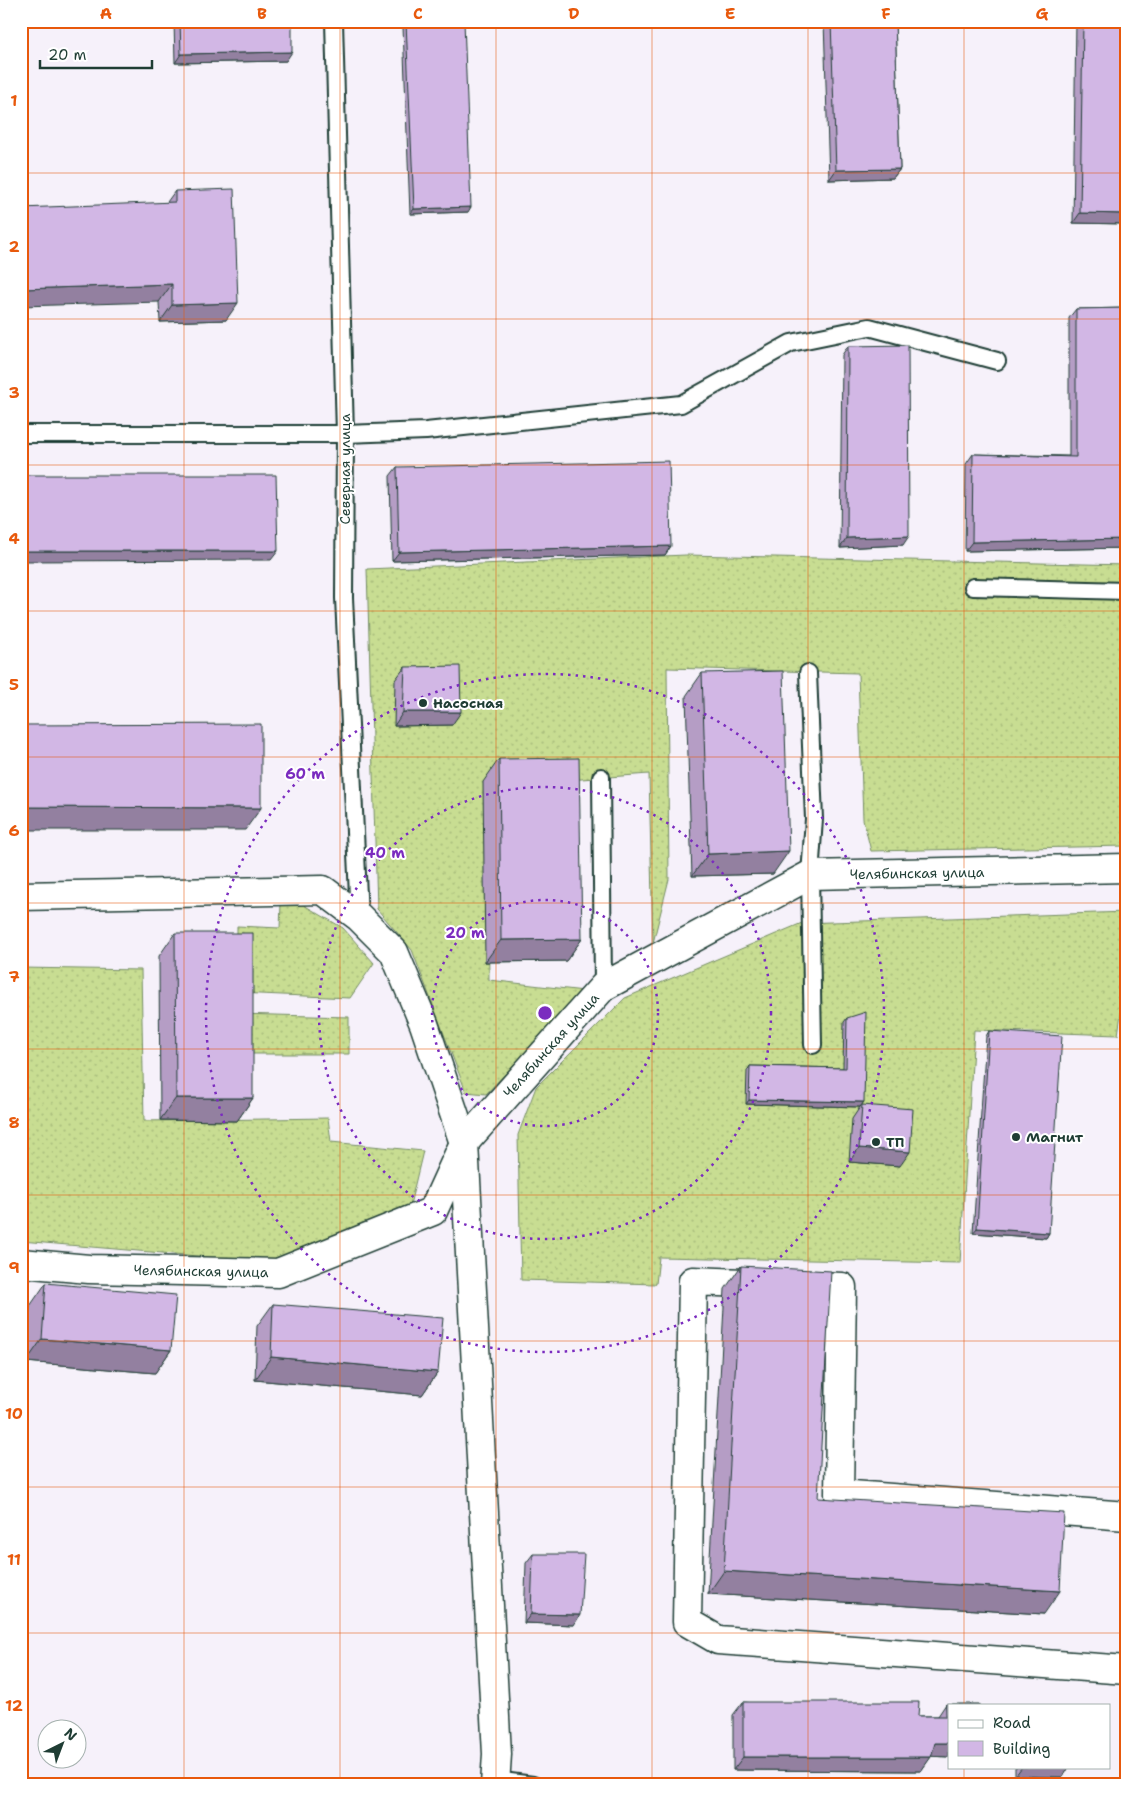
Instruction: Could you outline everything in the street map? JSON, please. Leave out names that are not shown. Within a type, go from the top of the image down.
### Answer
[{"type":"street","name":"Челябинская улица","points":[[21,1263],[89,1269],[278,1273],[433,1211],[464,1143],[603,987],[810,876],[1127,868]]},
{"type":"street","points":[[21,896],[323,890],[359,917],[394,952],[424,1024],[464,1143],[498,1754],[496,1782]]},
{"type":"street","points":[[1127,1516],[839,1494],[842,1287],[694,1281],[686,1622],[718,1640],[1127,1670]]},
{"type":"lane","name":"Северная улица","points":[[334,21],[346,434],[344,598],[359,917]]},
{"type":"lane","points":[[21,434],[346,434],[426,431],[681,404],[791,343],[869,327],[996,361]]},
{"type":"lane","points":[[973,587],[1127,591]]},
{"type":"lane","points":[[808,672],[814,820],[810,876],[813,1045]]},
{"type":"lane","points":[[601,777],[603,987]]},
{"type":"lane","points":[[496,1782],[533,1785]]},
{"type":"green space","points":[[686,555],[1127,565],[1127,846],[871,851],[863,819],[858,673],[667,668],[669,879],[653,943],[649,774],[487,786],[489,980],[584,991],[486,1094],[466,1092],[412,950],[377,909],[367,569]]},
{"type":"green space","points":[[281,904],[302,904],[343,928],[374,963],[350,998],[237,993],[237,926],[280,928]]},
{"type":"green space","points":[[1127,912],[1127,971],[1118,1035],[974,1030],[960,1263],[659,1257],[656,1284],[521,1280],[518,1135],[536,1087],[625,998],[802,923]]},
{"type":"green space","points":[[21,968],[141,970],[144,1121],[328,1118],[331,1142],[423,1151],[409,1209],[268,1262],[21,1241]]},
{"type":"green space","points":[[237,1014],[349,1017],[349,1054],[237,1054]]},
{"type":"building","points":[[180,21],[292,21],[292,52],[181,54]]},
{"type":"building","points":[[464,21],[471,207],[414,209],[406,22]]},
{"type":"building","points":[[831,21],[895,21],[900,169],[836,170]]},
{"type":"building","points":[[1083,21],[1127,21],[1127,214],[1080,213]]},
{"type":"building","points":[[234,189],[238,303],[172,305],[172,284],[21,289],[21,208],[175,202],[175,191]]},
{"type":"building","points":[[1127,308],[1127,539],[972,542],[973,454],[1076,457],[1076,309]]},
{"type":"building","points":[[908,345],[909,536],[847,538],[848,346]]},
{"type":"building","points":[[669,461],[671,546],[399,552],[397,467]]},
{"type":"building","points":[[21,475],[276,475],[278,551],[21,551]]},
{"type":"building","points":[[460,666],[461,712],[403,712],[405,667]]},
{"type":"building","points":[[783,671],[789,851],[708,854],[702,673]]},
{"type":"building","points":[[261,724],[261,808],[21,807],[21,725]]},
{"type":"building","points":[[579,758],[582,939],[501,940],[499,759]]},
{"type":"building","points":[[175,933],[253,933],[253,1098],[176,1098]]},
{"type":"building","points":[[866,1012],[864,1102],[749,1100],[750,1066],[846,1068],[847,1018]]},
{"type":"building","name":"Магнит","points":[[989,1031],[1062,1036],[1049,1233],[977,1228]]},
{"type":"building","points":[[862,1105],[913,1109],[910,1152],[859,1148]]},
{"type":"building","points":[[741,1266],[831,1271],[818,1498],[1064,1513],[1060,1591],[724,1571]]},
{"type":"building","points":[[46,1283],[176,1295],[171,1350],[42,1339]]},
{"type":"building","points":[[273,1304],[443,1318],[438,1372],[271,1357]]},
{"type":"building","points":[[533,1554],[584,1554],[580,1615],[531,1614]]},
{"type":"building","points":[[743,1702],[919,1702],[918,1716],[946,1716],[946,1704],[948,1704],[948,1743],[935,1743],[931,1757],[743,1757]]},
{"type":"place","name":"Насосная","points":[[423,703]]},
{"type":"place","name":"Магнит","points":[[1016,1137]]},
{"type":"place","name":"ТП","points":[[876,1142]]}]
